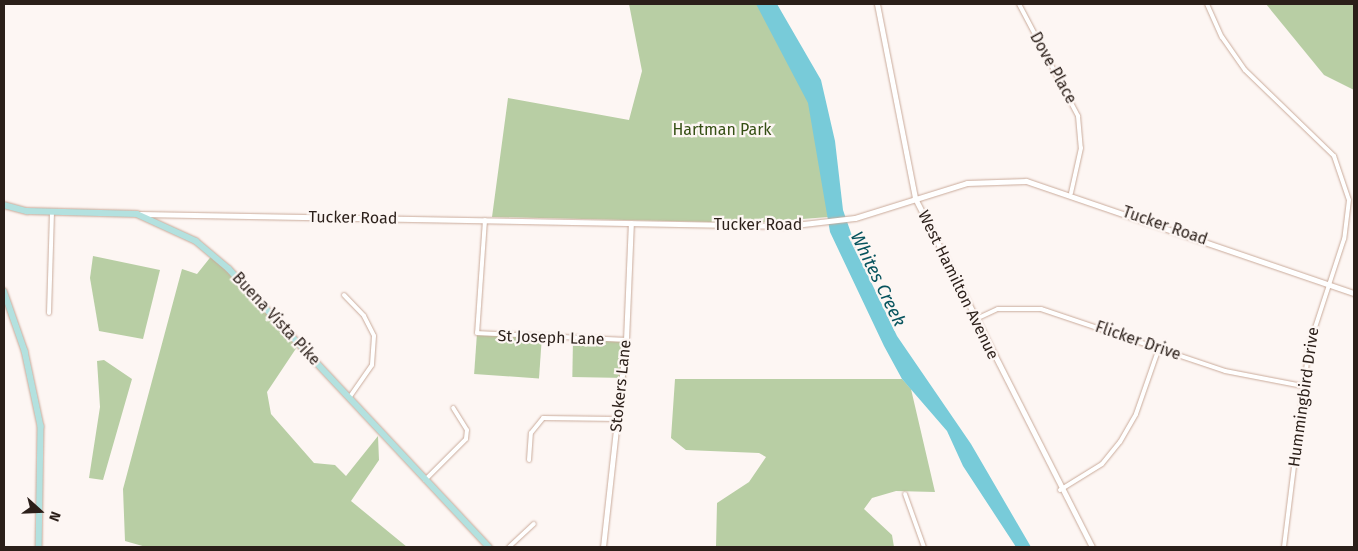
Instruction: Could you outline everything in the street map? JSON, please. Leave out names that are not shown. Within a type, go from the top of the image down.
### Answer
[{"type":"main road","name":"Buena Vista Pike","points":[[4,204],[52,212],[137,214],[180,231],[213,254],[489,547]]},
{"type":"main road","points":[[4,291],[25,351],[41,426],[39,547]]},
{"type":"street","name":"West Hamilton Avenue","points":[[877,4],[915,198],[1060,490],[1092,547]]},
{"type":"street","name":"Dove Place","points":[[1019,4],[1078,116],[1081,148],[1071,193]]},
{"type":"street","name":"Hummingbird Drive","points":[[1207,4],[1222,37],[1245,70],[1334,156],[1347,191],[1348,222],[1327,284],[1303,386],[1284,547]]},
{"type":"street","name":"Tucker Road","points":[[137,214],[631,223],[822,224],[854,218],[967,183],[1001,180],[1026,181],[1071,193],[1354,293]]},
{"type":"street","points":[[49,313],[52,212]]},
{"type":"street","name":"St Joseph Lane","points":[[485,220],[477,333],[626,340]]},
{"type":"street","name":"Stokers Lane","points":[[603,547],[626,340],[631,223]]},
{"type":"street","points":[[344,295],[364,316],[374,336],[372,366],[349,398]]},
{"type":"street","name":"Flicker Drive","points":[[974,320],[998,309],[1034,308],[1241,375],[1303,386]]},
{"type":"street","points":[[1060,490],[1102,464],[1120,442],[1136,414],[1159,348]]},
{"type":"street","points":[[425,480],[466,439],[463,421],[452,408]]},
{"type":"street","points":[[529,460],[531,433],[543,418],[618,419]]},
{"type":"street","points":[[905,494],[924,547]]},
{"type":"street","points":[[509,547],[534,524]]},
{"type":"green space","name":"Hartman Park","points":[[629,4],[767,4],[815,114],[828,217],[752,223],[492,217],[508,98],[629,120],[642,71]]},
{"type":"green space","points":[[1266,4],[1354,4],[1354,90],[1324,75]]},
{"type":"green space","points":[[213,254],[299,344],[267,392],[271,414],[314,463],[335,465],[346,476],[378,436],[379,460],[351,501],[407,547],[146,547],[125,541],[123,489],[182,269],[197,274]]},
{"type":"green space","points":[[93,256],[160,270],[143,339],[99,331],[90,278]]},
{"type":"green space","points":[[477,333],[542,338],[539,378],[474,374]]},
{"type":"green space","points":[[573,339],[626,340],[625,378],[572,377]]},
{"type":"green space","points":[[104,360],[132,379],[103,480],[89,478],[100,407],[97,361]]},
{"type":"green space","points":[[675,379],[902,379],[911,389],[935,492],[896,491],[872,498],[864,509],[892,535],[894,547],[716,547],[717,503],[749,482],[766,457],[759,453],[686,450],[671,438]]},
{"type":"water","points":[[756,4],[777,4],[821,80],[835,141],[843,210],[860,259],[897,336],[971,444],[1031,547],[1016,547],[963,466],[947,431],[902,379],[884,346],[830,232],[808,103]]},
{"type":"water label","name":"Whites Creek","points":[[878,279]]}]
